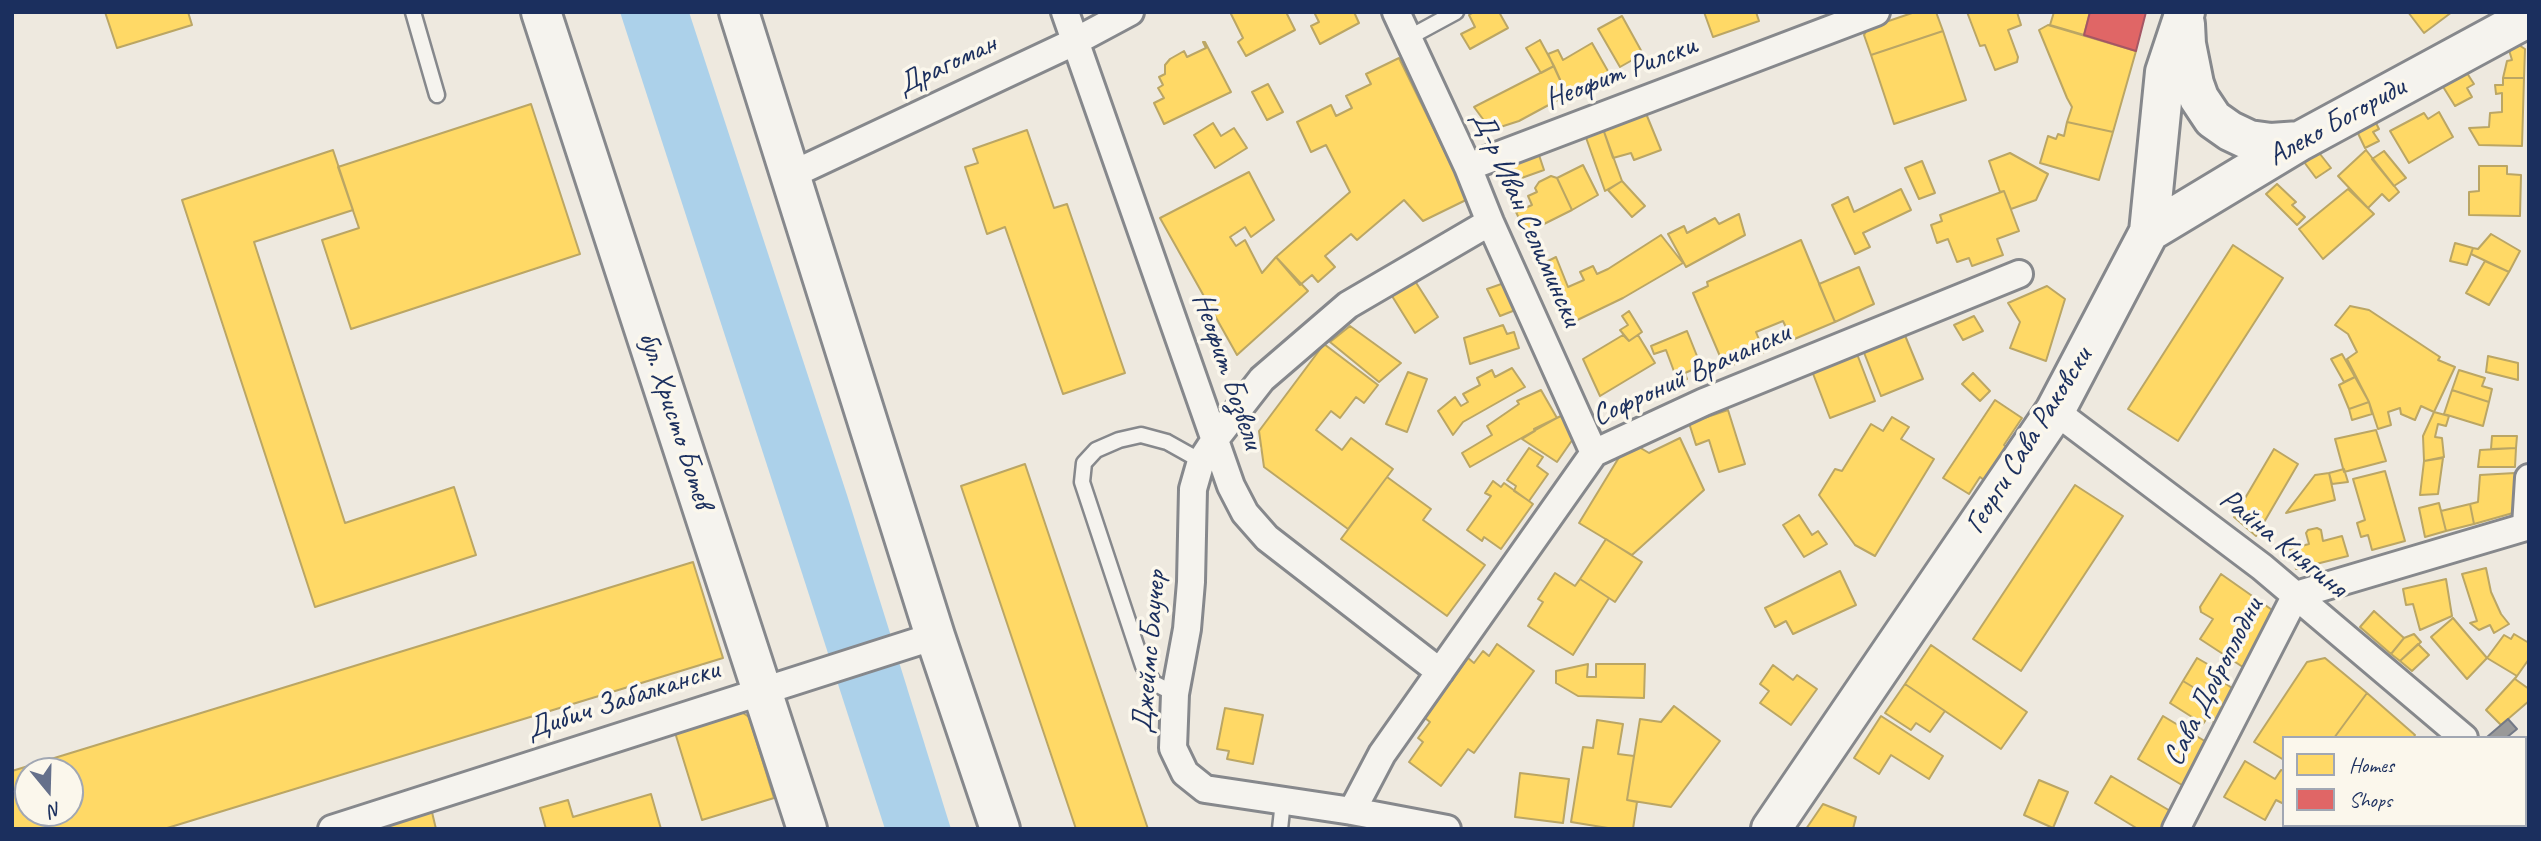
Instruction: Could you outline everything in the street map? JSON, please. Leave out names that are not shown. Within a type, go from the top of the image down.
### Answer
[{"type":"main road","name":"бул. Христо Ботев","points":[[541,12],[807,829]]},
{"type":"main road","points":[[739,12],[935,636],[1000,829]]},
{"type":"main road","points":[[2184,13],[2186,44],[2194,84],[2199,98],[2213,119],[2230,131],[2249,139],[2271,143],[2300,141]]},
{"type":"main road","name":"Георги Сава Раковски","points":[[1772,829],[2055,411],[2149,232],[2165,72],[2184,13]]},
{"type":"main road","name":"Алеко Богориди","points":[[2149,232],[2300,141],[2529,17]]},
{"type":"street","name":"Неофит Бозвели","points":[[1065,12],[1231,486],[1245,513],[1267,538],[1440,672]]},
{"type":"street","name":"Драгоман","points":[[791,175],[1074,42],[1130,12]]},
{"type":"street","name":"Д-р Иван Селимински","points":[[1396,12],[1468,167],[1594,453]]},
{"type":"street","name":"Неофит Рилски","points":[[1468,167],[1876,12]]},
{"type":"street","points":[[1216,438],[1262,379],[1348,305],[1490,222]]},
{"type":"street","name":"Софроний Врачански","points":[[1352,811],[1382,754],[1594,453],[1704,402],[2019,274]]},
{"type":"street","name":"Райна Княгиня","points":[[2055,411],[2262,567],[2462,736]]},
{"type":"street","name":"Джеймс Баучер","points":[[1216,438],[1201,461],[1193,489],[1191,582],[1175,694],[1173,748],[1185,773],[1205,789],[1352,811],[1447,829]]},
{"type":"street","points":[[2527,526],[2529,478]]},
{"type":"street","name":"Сава Доброплодни","points":[[2176,829],[2296,595],[2527,526]]},
{"type":"street","name":"Дибич Забалкански","points":[[332,829],[935,636]]},
{"type":"lane","points":[[414,12],[437,95]]},
{"type":"lane","points":[[1408,38],[1456,12]]},
{"type":"lane","points":[[1175,694],[1154,683],[1143,666],[1082,482],[1084,463],[1096,450],[1119,440],[1141,435],[1167,442],[1201,461]]},
{"type":"lane","points":[[1280,829],[1283,801]]},
{"type":"water","points":[[620,12],[689,12],[847,495],[951,829],[885,829]]},
{"type":"building: Homes","points":[[105,12],[188,12],[192,25],[117,48]]},
{"type":"building: Homes","points":[[1230,12],[1286,12],[1295,30],[1246,56],[1238,42],[1243,38]]},
{"type":"building: Homes","points":[[1314,12],[1354,12],[1359,23],[1320,44],[1311,26],[1319,22]]},
{"type":"building: Homes","points":[[1474,12],[1499,12],[1508,28],[1470,49],[1461,34],[1475,27],[1469,15]]},
{"type":"building: Homes","points":[[1704,12],[1756,12],[1759,21],[1713,37]]},
{"type":"building: Homes","points":[[1915,12],[1936,12],[1943,31],[1871,55],[1864,35],[1868,28]]},
{"type":"building: Homes","points":[[1967,12],[2017,12],[2021,25],[2008,30],[2018,57],[2017,62],[1995,70],[1985,45],[1980,46]]},
{"type":"building: Homes","points":[[2054,12],[2090,12],[2084,35],[2050,25]]},
{"type":"building: Homes","points":[[2408,12],[2452,12],[2424,33]]},
{"type":"building: Homes","points":[[1622,16],[1643,54],[1620,67],[1598,29]]},
{"type":"building: Homes","points":[[2048,25],[2136,51],[2113,132],[2067,122],[2072,107],[2039,30]]},
{"type":"building: Homes","points":[[1943,31],[1966,100],[1894,124],[1871,55]]},
{"type":"building: Homes","points":[[2508,38],[2525,49],[2524,78],[2503,78],[2507,61],[2512,60],[2506,40]]},
{"type":"building: Homes","points":[[1540,40],[1554,66],[1541,73],[1526,48]]},
{"type":"building: Homes","points":[[1203,42],[1231,92],[1164,124],[1154,103],[1164,98],[1158,88],[1163,85],[1159,77],[1165,74],[1165,65],[1170,59],[1184,51],[1187,57],[1206,48]]},
{"type":"building: Homes","points":[[1592,43],[1609,73],[1567,95],[1548,54],[1558,50],[1563,60]]},
{"type":"building: Homes","points":[[1399,58],[1468,199],[1423,221],[1404,200],[1357,240],[1351,234],[1325,256],[1335,267],[1318,282],[1312,275],[1300,285],[1276,257],[1350,192],[1326,145],[1311,152],[1297,122],[1331,105],[1336,116],[1352,108],[1346,96],[1371,84],[1366,74]]},
{"type":"building: Homes","points":[[1554,66],[1567,95],[1519,121],[1491,130],[1474,107]]},
{"type":"building: Homes","points":[[2465,70],[2474,84],[2467,88],[2472,97],[2455,106],[2437,77]]},
{"type":"building: Homes","points":[[2503,78],[2524,78],[2522,146],[2479,145],[2469,128],[2489,127],[2490,113],[2502,112],[2502,93],[2496,94],[2495,85],[2503,85]]},
{"type":"building: Homes","points":[[1268,84],[1283,112],[1267,120],[1252,92]]},
{"type":"building: Homes","points":[[531,104],[580,254],[351,329],[322,240],[359,228],[338,167]]},
{"type":"building: Homes","points":[[1645,111],[1661,150],[1634,160],[1631,153],[1613,158],[1602,126]]},
{"type":"building: Homes","points":[[2439,112],[2453,137],[2409,163],[2390,131],[2424,113],[2428,119]]},
{"type":"building: Homes","points":[[2375,121],[2379,129],[2373,132],[2379,141],[2365,148],[2353,123]]},
{"type":"building: Homes","points":[[2067,122],[2113,132],[2099,180],[2040,163],[2048,136],[2056,139],[2058,134],[2064,136]]},
{"type":"building: Homes","points":[[1213,123],[1221,136],[1234,128],[1247,148],[1215,168],[1194,135]]},
{"type":"building: Homes","points":[[1602,126],[1622,181],[1605,191],[1584,132]]},
{"type":"building: Homes","points":[[1027,130],[1054,208],[1067,204],[1125,373],[1063,394],[1005,227],[987,234],[965,167],[978,163],[973,149]]},
{"type":"building: Homes","points":[[2313,145],[2331,168],[2316,178],[2298,154]]},
{"type":"building: Homes","points":[[1537,149],[1544,170],[1516,180],[1509,159]]},
{"type":"building: Homes","points":[[333,150],[353,210],[254,242],[345,523],[454,487],[476,555],[315,607],[182,200]]},
{"type":"building: Homes","points":[[2366,150],[2399,192],[2389,201],[2382,194],[2368,208],[2338,176]]},
{"type":"building: Homes","points":[[2384,151],[2406,178],[2394,186],[2372,159]]},
{"type":"building: Homes","points":[[2010,153],[2048,174],[2036,200],[2011,209],[2004,191],[2000,192],[1989,161]]},
{"type":"building: Homes","points":[[1922,161],[1935,193],[1919,199],[1905,168]]},
{"type":"building: Homes","points":[[1583,165],[1598,195],[1572,210],[1557,178]]},
{"type":"building: Homes","points":[[2479,166],[2507,166],[2507,174],[2521,175],[2520,216],[2469,215],[2469,192],[2479,191]]},
{"type":"building: Homes","points":[[1249,172],[1274,220],[1251,237],[1245,227],[1230,237],[1236,246],[1245,240],[1262,273],[1276,257],[1308,291],[1237,355],[1160,218]]},
{"type":"building: Homes","points":[[1551,176],[1557,178],[1572,210],[1526,233],[1516,212],[1532,205],[1528,196],[1537,192],[1535,188],[1539,182]]},
{"type":"building: Homes","points":[[1622,181],[1645,206],[1632,217],[1608,190]]},
{"type":"building: Homes","points":[[2277,184],[2296,202],[2292,205],[2305,217],[2297,225],[2266,194]]},
{"type":"building: Homes","points":[[1901,189],[1911,210],[1863,233],[1870,247],[1855,254],[1832,205],[1848,197],[1854,212]]},
{"type":"building: Homes","points":[[2348,189],[2374,214],[2323,259],[2299,229]]},
{"type":"building: Homes","points":[[2004,191],[2019,231],[1997,239],[2003,255],[1972,266],[1969,258],[1957,262],[1948,239],[1937,243],[1931,225],[1942,221],[1940,215]]},
{"type":"building: Homes","points":[[1739,214],[1745,235],[1686,267],[1668,234],[1684,226],[1687,233],[1715,218],[1719,224]]},
{"type":"building: Homes","points":[[2491,234],[2520,251],[2509,272],[2471,254],[2473,248],[2478,249]]},
{"type":"building: Homes","points":[[1661,235],[1683,263],[1623,298],[1567,325],[1540,265],[1556,257],[1568,287],[1584,280],[1580,272],[1593,266],[1597,274],[1608,269]]},
{"type":"building: Homes","points":[[1801,240],[1835,322],[1792,340],[1783,321],[1756,332],[1764,352],[1725,368],[1693,293],[1708,286],[1707,282]]},
{"type":"building: Homes","points":[[2455,243],[2473,248],[2467,265],[2450,261]]},
{"type":"building: Homes","points":[[2233,245],[2283,278],[2178,441],[2128,409]]},
{"type":"building: Homes","points":[[2485,261],[2509,272],[2489,305],[2466,293]]},
{"type":"building: Homes","points":[[1859,267],[1874,304],[1835,322],[1819,284]]},
{"type":"building: Homes","points":[[1415,281],[1438,317],[1415,333],[1392,296]]},
{"type":"building: Homes","points":[[1507,282],[1518,309],[1500,316],[1487,289]]},
{"type":"building: Homes","points":[[2047,286],[2065,299],[2046,361],[2010,348],[2020,322],[2008,303]]},
{"type":"building: Homes","points":[[2350,306],[2369,310],[2440,357],[2438,360],[2455,367],[2434,412],[2421,406],[2415,420],[2401,414],[2400,408],[2388,412],[2391,425],[2378,429],[2369,402],[2347,359],[2357,352],[2348,334],[2335,325]]},
{"type":"building: Homes","points":[[1629,311],[1642,332],[1629,341],[1620,330],[1628,325],[1622,316]]},
{"type":"building: Homes","points":[[1974,316],[1983,331],[1963,340],[1954,325]]},
{"type":"building: Homes","points":[[1503,325],[1507,334],[1514,332],[1519,348],[1470,364],[1464,338]]},
{"type":"building: Homes","points":[[1350,326],[1401,363],[1379,382],[1330,342]]},
{"type":"building: Homes","points":[[1687,331],[1701,366],[1685,373],[1687,379],[1678,382],[1666,350],[1654,354],[1651,346]]},
{"type":"building: Homes","points":[[1904,333],[1923,379],[1881,396],[1863,350]]},
{"type":"building: Homes","points":[[1623,335],[1629,341],[1638,335],[1655,363],[1600,396],[1583,359]]},
{"type":"building: Homes","points":[[1324,344],[1378,385],[1364,403],[1356,397],[1340,418],[1331,411],[1316,430],[1342,450],[1351,438],[1393,469],[1348,529],[1264,467],[1259,431]]},
{"type":"building: Homes","points":[[1857,354],[1875,401],[1830,418],[1812,371]]},
{"type":"building: Homes","points":[[2342,354],[2355,377],[2344,382],[2331,359]]},
{"type":"building: Homes","points":[[2488,356],[2518,363],[2518,380],[2486,372]]},
{"type":"building: Homes","points":[[1512,368],[1525,387],[1463,422],[1453,435],[1438,411],[1455,397],[1461,406],[1468,402],[1463,394],[1480,385],[1477,378],[1492,370],[1495,377]]},
{"type":"building: Homes","points":[[2459,370],[2485,378],[2482,386],[2492,389],[2489,402],[2452,390]]},
{"type":"building: Homes","points":[[1408,372],[1427,379],[1407,432],[1386,424]]},
{"type":"building: Homes","points":[[1973,373],[1990,391],[1980,401],[1962,384]]},
{"type":"building: Homes","points":[[2355,377],[2369,402],[2349,409],[2339,385]]},
{"type":"building: Homes","points":[[1541,390],[1557,418],[1470,467],[1462,453],[1492,435],[1487,426],[1519,404],[1517,401]]},
{"type":"building: Homes","points":[[2452,390],[2489,402],[2483,426],[2444,414]]},
{"type":"building: Homes","points":[[1995,400],[2022,418],[2004,445],[2010,449],[1988,483],[1980,477],[1969,494],[1943,478]]},
{"type":"building: Homes","points":[[2369,402],[2372,414],[2352,420],[2349,409]]},
{"type":"building: Homes","points":[[1728,410],[1745,464],[1719,472],[1709,440],[1696,445],[1689,423]]},
{"type":"building: Homes","points":[[2434,412],[2449,416],[2446,426],[2438,424],[2435,437],[2442,438],[2444,457],[2424,461],[2423,436]]},
{"type":"building: Homes","points":[[1563,415],[1575,436],[1557,462],[1522,439],[1535,431],[1534,429]]},
{"type":"building: Homes","points":[[1892,417],[1909,427],[1901,439],[1934,459],[1875,556],[1855,545],[1819,495],[1835,469],[1842,471],[1871,424],[1883,431]]},
{"type":"building: Homes","points":[[2376,430],[2386,461],[2344,472],[2335,439]]},
{"type":"building: Homes","points":[[2492,436],[2517,436],[2516,448],[2491,449]]},
{"type":"building: Homes","points":[[1680,438],[1704,490],[1632,555],[1579,523],[1629,441],[1649,453]]},
{"type":"building: Homes","points":[[1529,448],[1543,457],[1537,466],[1548,474],[1529,501],[1514,491],[1516,486],[1507,480]]},
{"type":"building: Homes","points":[[2516,448],[2515,467],[2478,467],[2480,450]]},
{"type":"building: Homes","points":[[2274,449],[2298,464],[2256,536],[2234,517]]},
{"type":"building: Homes","points":[[2443,458],[2438,494],[2420,495],[2424,461]]},
{"type":"building: Homes","points":[[1025,464],[1148,829],[1076,829],[961,486]]},
{"type":"building: Homes","points":[[2344,469],[2348,482],[2332,484],[2329,473]]},
{"type":"building: Homes","points":[[2385,471],[2405,541],[2372,550],[2368,535],[2361,537],[2357,523],[2365,520],[2353,479]]},
{"type":"building: Homes","points":[[2329,473],[2335,500],[2286,513],[2315,475]]},
{"type":"building: Homes","points":[[2515,473],[2513,513],[2474,524],[2470,504],[2478,502],[2480,475]]},
{"type":"building: Homes","points":[[1387,477],[1431,509],[1423,520],[1485,565],[1447,616],[1341,539]]},
{"type":"building: Homes","points":[[1493,481],[1501,487],[1504,483],[1533,504],[1501,549],[1484,537],[1482,541],[1467,530],[1491,496],[1485,493]]},
{"type":"building: Homes","points":[[2075,485],[2123,516],[2021,671],[1973,639]]},
{"type":"building: Homes","points":[[2439,503],[2446,531],[2425,537],[2419,508]]},
{"type":"building: Homes","points":[[2470,504],[2474,524],[2446,531],[2441,511]]},
{"type":"building: Homes","points":[[1799,515],[1812,535],[1818,531],[1827,544],[1804,557],[1783,525]]},
{"type":"building: Homes","points":[[2317,528],[2321,530],[2323,541],[2342,536],[2348,556],[2296,569],[2290,549],[2309,544],[2306,533]]},
{"type":"building: Homes","points":[[1606,539],[1642,562],[1615,602],[1580,579]]},
{"type":"building: Homes","points":[[693,562],[723,658],[164,829],[12,829],[12,771],[14,827],[84,827],[84,757],[58,757]]},
{"type":"building: Homes","points":[[2486,568],[2491,592],[2509,624],[2494,633],[2490,625],[2479,630],[2470,623],[2477,621],[2462,574]]},
{"type":"building: Homes","points":[[1840,571],[1856,605],[1793,634],[1786,621],[1775,627],[1765,608]]},
{"type":"building: Homes","points":[[1555,573],[1575,586],[1580,579],[1609,598],[1573,655],[1528,626],[1543,602],[1538,599]]},
{"type":"building: Homes","points":[[2221,574],[2275,612],[2255,675],[2200,639],[2213,619],[2201,612],[2200,607]]},
{"type":"building: Homes","points":[[2446,579],[2452,616],[2420,630],[2413,604],[2406,605],[2403,589]]},
{"type":"building: Homes","points":[[2374,611],[2404,638],[2391,654],[2360,627]]},
{"type":"building: Homes","points":[[2453,618],[2487,658],[2467,679],[2431,637]]},
{"type":"building: Homes","points":[[2414,634],[2421,642],[2400,661],[2391,654],[2404,638]]},
{"type":"building: Homes","points":[[2514,634],[2529,643],[2529,659],[2517,676],[2487,658],[2504,635],[2511,639]]},
{"type":"building: Homes","points":[[1497,644],[1534,671],[1474,753],[1468,749],[1441,786],[1409,762],[1423,742],[1418,738],[1430,722],[1425,718],[1468,658],[1474,663],[1483,651],[1489,656]]},
{"type":"building: Homes","points":[[2418,644],[2429,655],[2412,671],[2400,661]]},
{"type":"building: Homes","points":[[1931,645],[2027,712],[2001,749],[1905,684]]},
{"type":"building: Homes","points":[[2197,658],[2230,677],[2226,684],[2244,696],[2234,712],[2183,681]]},
{"type":"building: Homes","points":[[2325,658],[2367,693],[2335,736],[2282,736],[2282,759],[2254,742],[2307,662]]},
{"type":"building: Homes","points":[[1588,664],[1587,677],[1596,677],[1596,664],[1645,664],[1644,698],[1578,696],[1556,683],[1556,671]]},
{"type":"building: Homes","points":[[1773,665],[1793,680],[1797,675],[1817,689],[1791,725],[1760,703],[1769,691],[1760,684]]},
{"type":"building: Homes","points":[[2517,676],[2515,679],[2529,689],[2529,701],[2501,725],[2486,710]]},
{"type":"building: Homes","points":[[2183,681],[2234,712],[2224,728],[2207,718],[2203,724],[2170,703]]},
{"type":"building: Homes","points":[[1905,684],[1945,711],[1930,732],[1916,723],[1911,730],[1885,713]]},
{"type":"building: Homes","points":[[2367,693],[2415,735],[2414,736],[2335,736]]},
{"type":"building: Homes","points":[[1674,706],[1720,741],[1671,807],[1627,800],[1640,719],[1661,722]]},
{"type":"building: Homes","points":[[734,707],[749,717],[774,798],[702,820],[673,726]]},
{"type":"building: Homes","points":[[1225,708],[1263,715],[1253,764],[1227,759],[1229,751],[1217,749]]},
{"type":"building: Homes","points":[[1881,716],[1943,756],[1929,779],[1891,755],[1879,774],[1854,758]]},
{"type":"building: Homes","points":[[2163,716],[2213,746],[2187,788],[2138,759]]},
{"type":"building: Homes","points":[[1597,720],[1623,724],[1618,754],[1634,756],[1627,800],[1637,802],[1633,829],[1614,829],[1571,822],[1583,747],[1593,748]]},
{"type":"building: Homes","points":[[2529,746],[2529,774],[2527,772]]},
{"type":"building: Homes","points":[[2245,761],[2275,779],[2282,770],[2282,803],[2276,800],[2265,820],[2224,797]]},
{"type":"building: Homes","points":[[1520,773],[1569,779],[1563,823],[1515,817]]},
{"type":"building: Homes","points":[[2111,776],[2172,812],[2162,829],[2138,829],[2095,803]]},
{"type":"building: Homes","points":[[2039,780],[2068,792],[2053,828],[2024,815]]},
{"type":"building: Homes","points":[[651,794],[661,829],[546,829],[540,808],[568,800],[573,817]]},
{"type":"building: Homes","points":[[1823,804],[1856,817],[1853,829],[1806,829]]},
{"type":"building: Homes","points":[[431,808],[436,829],[379,829],[378,822]]},
{"type":"building: Homes","points":[[2335,827],[2362,827],[2361,829],[2334,829]]},
{"type":"building: Homes","points":[[2438,827],[2508,827],[2506,829]]},
{"type":"building: Shops","points":[[2090,12],[2146,12],[2136,51],[2084,35]]},
{"type":"building: Industry","points":[[2508,719],[2517,729],[2508,736],[2488,736]]}]
